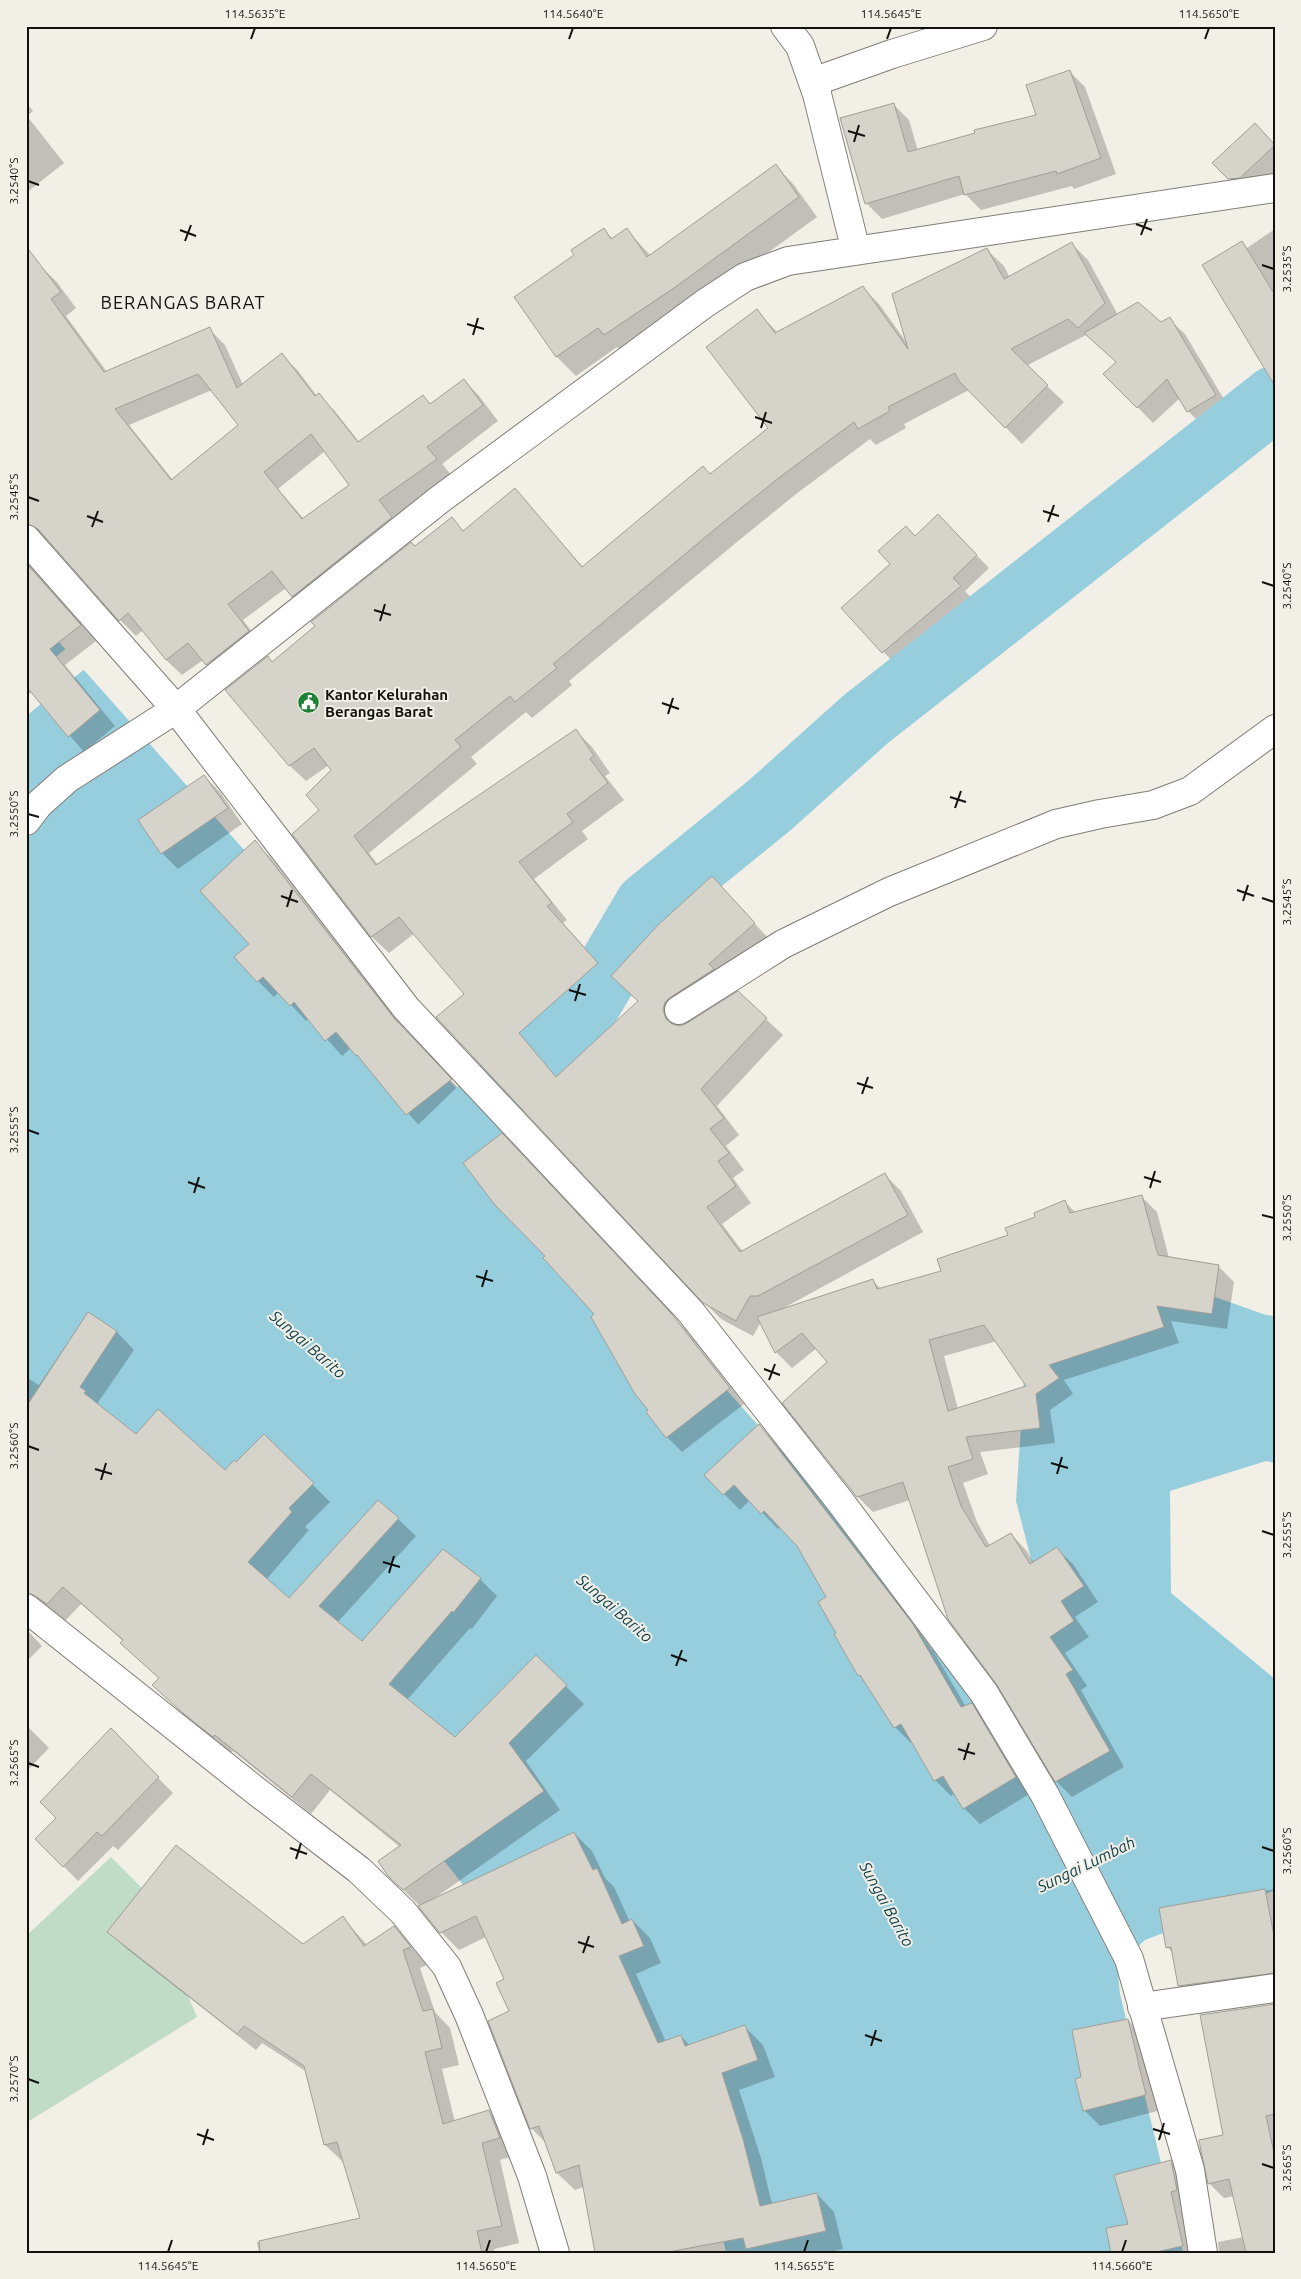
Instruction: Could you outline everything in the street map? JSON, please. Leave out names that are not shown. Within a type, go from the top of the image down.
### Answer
[{"type":"street","points":[[785,26],[800,46],[813,82],[856,251]]},
{"type":"street","points":[[813,82],[892,54],[984,26]]},
{"type":"street","points":[[26,821],[40,804],[67,779],[167,715],[439,500],[704,304],[745,277],[788,261],[1275,188]]},
{"type":"street","points":[[26,539],[406,1008],[690,1311],[839,1500],[984,1694],[1045,1795],[1129,1959],[1190,2170],[1203,2253]]},
{"type":"street","points":[[679,1010],[783,944],[889,892],[1056,824],[1153,805],[1190,791],[1275,729]]},
{"type":"street","points":[[26,1608],[248,1785],[359,1870],[403,1912],[447,1967],[470,2015],[532,2176],[555,2253]]},
{"type":"street","points":[[1142,2008],[1275,1988]]},
{"type":"green space","points":[[111,1857],[142,1888],[197,2017],[26,2123],[26,1936]]},
{"type":"water","points":[[26,605],[828,1503],[932,1650],[1051,1636],[1016,1501],[1024,1379],[1164,1279],[1266,1315],[1275,1316],[1275,1463],[1266,1461],[1170,1491],[1171,1593],[1275,1679],[1275,1890],[1145,1940],[1117,1965],[1120,1994],[1183,2253],[726,2253],[723,2238],[494,1924],[400,1805],[26,1468]]},
{"type":"pier","points":[[68,647],[86,668],[26,716],[26,681]]},
{"type":"building","points":[[1070,70],[1101,158],[1057,174],[1056,171],[964,195],[959,176],[865,204],[840,118],[894,103],[908,152],[975,133],[974,130],[1036,115],[1026,85]]},
{"type":"building","points":[[1255,123],[1275,145],[1240,178],[1228,179],[1212,163]]},
{"type":"building","points":[[776,164],[799,197],[674,288],[604,335],[598,328],[556,357],[514,297],[574,255],[571,250],[604,228],[611,239],[627,228],[647,257]]},
{"type":"building","points":[[1242,241],[1275,295],[1275,386],[1202,265]]},
{"type":"building","points":[[1072,242],[1105,303],[1078,328],[1068,319],[1011,349],[1048,385],[1005,428],[959,381],[955,373],[888,407],[890,411],[858,429],[854,422],[720,525],[553,664],[557,668],[515,702],[510,696],[455,740],[461,747],[354,836],[376,865],[576,729],[594,756],[590,759],[608,783],[567,814],[573,822],[519,862],[552,903],[547,906],[598,963],[519,1033],[556,1077],[638,1001],[611,976],[658,925],[712,876],[755,923],[709,964],[714,969],[671,997],[665,1002],[663,1010],[666,1019],[672,1024],[680,1026],[738,991],[767,1018],[701,1089],[724,1118],[710,1129],[729,1153],[718,1161],[736,1186],[707,1207],[740,1252],[885,1173],[908,1215],[758,1296],[750,1296],[736,1321],[703,1303],[436,1017],[464,994],[399,917],[371,937],[292,834],[319,810],[306,795],[331,770],[314,748],[289,766],[225,690],[268,656],[272,662],[315,626],[311,622],[411,542],[415,546],[452,517],[463,531],[515,488],[582,567],[703,466],[710,474],[768,428],[706,347],[757,309],[775,333],[863,286],[908,349],[892,294],[987,248],[1004,279]]},
{"type":"building","points":[[26,246],[61,292],[51,299],[104,372],[210,327],[237,388],[282,353],[315,396],[319,393],[358,442],[423,395],[430,404],[464,379],[483,405],[427,447],[437,459],[379,500],[392,517],[292,597],[272,571],[228,604],[249,631],[206,665],[188,643],[166,660],[128,613],[119,621],[38,529],[26,524]],"holes":[[[198,374],[238,425],[171,480],[115,409]],[[311,434],[349,485],[302,519],[264,472]]]},
{"type":"building","points":[[1138,302],[1161,322],[1170,317],[1216,395],[1187,412],[1167,379],[1137,408],[1103,374],[1116,362],[1084,333]]},
{"type":"building","points":[[938,514],[977,555],[953,578],[961,586],[882,653],[841,608],[890,564],[878,551],[906,526],[915,536]]},
{"type":"building","points":[[26,563],[81,625],[50,649],[100,710],[68,737],[26,686]]},
{"type":"building","points":[[204,775],[228,808],[161,854],[138,820]]},
{"type":"building","points":[[255,840],[394,1018],[452,1079],[406,1115],[336,1032],[325,1041],[294,1002],[290,1006],[263,977],[257,982],[234,957],[249,944],[200,891]]},
{"type":"building","points":[[502,1133],[670,1312],[730,1388],[666,1438],[635,1394],[591,1317],[594,1314],[543,1258],[545,1256],[495,1205],[463,1163]]},
{"type":"building","points":[[1142,1195],[1158,1255],[1219,1265],[1212,1314],[1157,1306],[1164,1327],[1049,1365],[1059,1378],[1036,1394],[1040,1428],[966,1437],[973,1459],[948,1467],[961,1506],[986,1547],[1011,1533],[1030,1564],[1057,1547],[1084,1586],[1061,1601],[1074,1621],[1050,1637],[1073,1670],[1066,1674],[1110,1751],[1055,1782],[997,1685],[948,1619],[903,1482],[857,1497],[782,1403],[827,1362],[802,1333],[775,1353],[757,1317],[873,1279],[877,1289],[941,1271],[937,1259],[1008,1235],[1005,1228],[1035,1217],[1034,1213],[1065,1200],[1070,1213]],"holes":[[[984,1325],[1026,1386],[948,1411],[929,1340]]]},
{"type":"building","points":[[88,1312],[117,1331],[80,1387],[86,1391],[84,1393],[136,1434],[158,1409],[225,1470],[234,1460],[236,1462],[264,1434],[314,1483],[289,1508],[292,1512],[248,1562],[289,1598],[378,1500],[399,1518],[319,1606],[362,1641],[443,1549],[481,1578],[453,1613],[452,1611],[389,1684],[455,1737],[536,1655],[567,1685],[509,1743],[544,1791],[403,1890],[388,1876],[378,1861],[401,1845],[311,1774],[292,1797],[215,1735],[213,1737],[184,1714],[152,1685],[159,1678],[120,1643],[123,1640],[63,1587],[47,1604],[35,1596],[26,1593],[26,1407]]},
{"type":"building","points":[[759,1424],[913,1624],[961,1707],[972,1703],[1016,1777],[963,1809],[943,1776],[934,1781],[901,1724],[894,1728],[860,1675],[858,1676],[818,1602],[826,1597],[797,1546],[764,1511],[761,1514],[734,1485],[723,1495],[704,1475]]},
{"type":"building","points":[[111,1728],[159,1777],[102,1836],[97,1832],[63,1867],[35,1839],[56,1818],[40,1802]]},
{"type":"building","points":[[574,1832],[593,1870],[597,1868],[622,1924],[632,1919],[644,1946],[619,1956],[658,2043],[681,2035],[685,2046],[745,2025],[758,2060],[722,2073],[743,2139],[760,2206],[817,2193],[826,2231],[746,2249],[743,2238],[663,2253],[595,2253],[579,2165],[556,2173],[539,2126],[530,2129],[488,2021],[509,2011],[496,1983],[504,1979],[476,1916],[440,1933],[418,1906]]},
{"type":"building","points":[[176,1845],[303,1944],[343,1916],[364,1946],[394,1926],[411,1947],[403,1950],[423,2011],[433,2009],[442,2048],[425,2052],[443,2124],[489,2110],[500,2138],[482,2143],[502,2226],[477,2231],[482,2253],[260,2253],[259,2241],[360,2218],[337,2142],[324,2145],[304,2066],[244,2026],[237,2034],[107,1932]]},
{"type":"building","points":[[1265,1889],[1275,1941],[1275,1973],[1178,1986],[1171,1947],[1166,1948],[1159,1908]]},
{"type":"building","points":[[1275,2004],[1275,2114],[1266,2116],[1275,2157],[1275,2253],[1246,2253],[1229,2179],[1208,2184],[1201,2151],[1199,2140],[1223,2135],[1200,2015]]},
{"type":"building","points":[[1128,2019],[1146,2095],[1083,2111],[1075,2079],[1081,2077],[1072,2030]]},
{"type":"building","points":[[1171,2160],[1177,2190],[1171,2192],[1183,2246],[1152,2253],[1111,2253],[1106,2228],[1128,2224],[1114,2175]]},
{"type":"waterway","points":[[414,1174],[586,1008],[647,905],[770,805],[866,719],[1275,398]]},
{"type":"place","name":"Kantor Kelurahan Berangas Barat","points":[[309,703]]},
{"type":"district","name":"BERANGAS BARAT","points":[[183,302]]},
{"type":"water label","name":"Sungai Barito","points":[[308,1344]]},
{"type":"water label","name":"Sungai Barito","points":[[615,1608]]},
{"type":"water label","name":"Sungai Lumbah","points":[[1086,1864]]},
{"type":"water label","name":"Sungai Barito","points":[[887,1904]]}]
